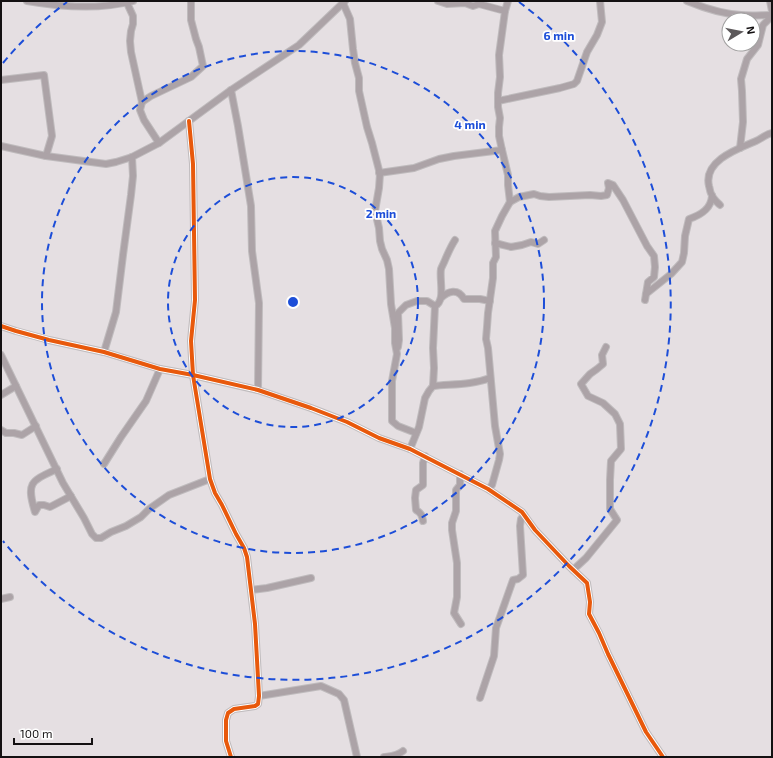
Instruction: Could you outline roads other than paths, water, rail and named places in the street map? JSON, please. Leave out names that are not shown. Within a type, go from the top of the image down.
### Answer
[{"type":"street","points":[[27,1],[95,6],[130,2],[133,16],[130,40],[131,52],[142,102],[140,110],[144,120],[159,143]]},
{"type":"street","points":[[142,102],[151,96],[191,77],[203,66],[191,20],[191,1]]},
{"type":"street","points":[[438,1],[447,4],[465,3],[473,6],[479,4],[505,10]]},
{"type":"street","points":[[508,1],[505,10],[500,55],[498,101],[500,118],[499,136],[508,175],[510,202]]},
{"type":"street","points":[[498,101],[574,84],[578,80],[587,52],[597,35],[602,22],[600,1]]},
{"type":"street","points":[[687,1],[717,11],[740,15],[772,15]]},
{"type":"street","points":[[770,1],[772,11]]},
{"type":"street","points":[[1,146],[46,156],[106,164],[132,157],[159,143],[232,90],[299,45],[344,2],[350,18],[355,63],[359,78],[359,91],[379,173],[379,188],[375,211],[380,241],[389,269],[391,304],[397,354]]},
{"type":"street","points":[[740,148],[743,122],[741,79],[747,59],[758,45],[763,25],[772,15]]},
{"type":"street","points":[[1,80],[44,75],[52,136],[46,156]]},
{"type":"street","points":[[232,90],[251,206],[252,251],[259,303],[258,390]]},
{"type":"street","points":[[189,121],[193,164],[195,300],[191,341],[193,375],[210,479],[215,493],[244,548],[247,558],[254,624],[259,696],[258,704],[234,709],[228,712],[226,720],[226,741],[231,757]]},
{"type":"street","points":[[488,489],[492,485],[500,460],[500,454],[495,426],[486,339],[493,278],[493,263],[496,257],[495,230],[510,202],[519,197],[534,194],[549,197],[590,195],[601,196],[607,195],[609,188],[608,183],[613,186],[623,200],[647,246],[654,256],[654,277],[648,282],[645,297],[682,262],[685,236],[689,219],[697,217],[706,210],[712,202],[708,181],[710,170],[716,162],[728,154],[762,138],[771,131]]},
{"type":"street","points":[[379,173],[414,168],[439,159],[454,156],[502,150]]},
{"type":"street","points":[[104,352],[116,312],[131,196],[133,176],[132,157]]},
{"type":"street","points":[[712,196],[720,205]]},
{"type":"street","points":[[441,298],[441,269],[455,240]]},
{"type":"street","points":[[495,243],[511,247],[531,242],[538,244],[544,240]]},
{"type":"street","points":[[433,386],[435,306],[447,292],[459,293],[464,299],[480,299],[490,301]]},
{"type":"street","points":[[416,433],[398,426],[392,421],[392,381],[399,340],[398,313],[406,305],[417,301],[427,301],[435,306]]},
{"type":"street","points":[[1,326],[49,340],[104,352],[160,369],[258,390],[311,408],[347,422],[379,438],[410,449],[488,489],[522,512],[535,530],[587,583],[590,602],[589,614],[646,732],[664,757]]},
{"type":"street","points":[[573,570],[586,558],[617,520],[610,509],[610,480],[611,461],[621,449],[620,424],[615,414],[603,404],[588,396],[581,384],[590,374],[603,364],[602,355],[606,348]]},
{"type":"street","points":[[1,355],[63,483],[92,534],[96,538],[101,538],[131,523],[169,495],[210,479]]},
{"type":"street","points":[[104,464],[146,401],[160,369]]},
{"type":"street","points":[[410,449],[419,427],[425,398],[428,391],[433,386],[481,382],[490,378]]},
{"type":"street","points":[[1,395],[16,386]]},
{"type":"street","points":[[1,430],[6,433],[22,435],[36,426]]},
{"type":"street","points":[[422,521],[422,514],[416,510],[415,498],[416,490],[423,485],[423,463],[425,456]]},
{"type":"street","points":[[56,469],[36,479],[31,486],[31,494],[35,512],[39,506],[44,505],[50,507],[71,496]]},
{"type":"street","points":[[460,474],[460,485],[456,490],[456,511],[452,523],[452,530],[457,563],[457,597],[454,613],[461,624]]},
{"type":"street","points":[[480,698],[494,656],[496,628],[513,580],[518,579],[523,575],[520,526],[524,515]]},
{"type":"street","points":[[251,590],[311,578]]},
{"type":"street","points":[[1,599],[10,597]]},
{"type":"street","points":[[259,696],[321,686],[339,694],[344,700],[357,757]]},
{"type":"street","points":[[384,757],[393,756],[403,751]]}]
